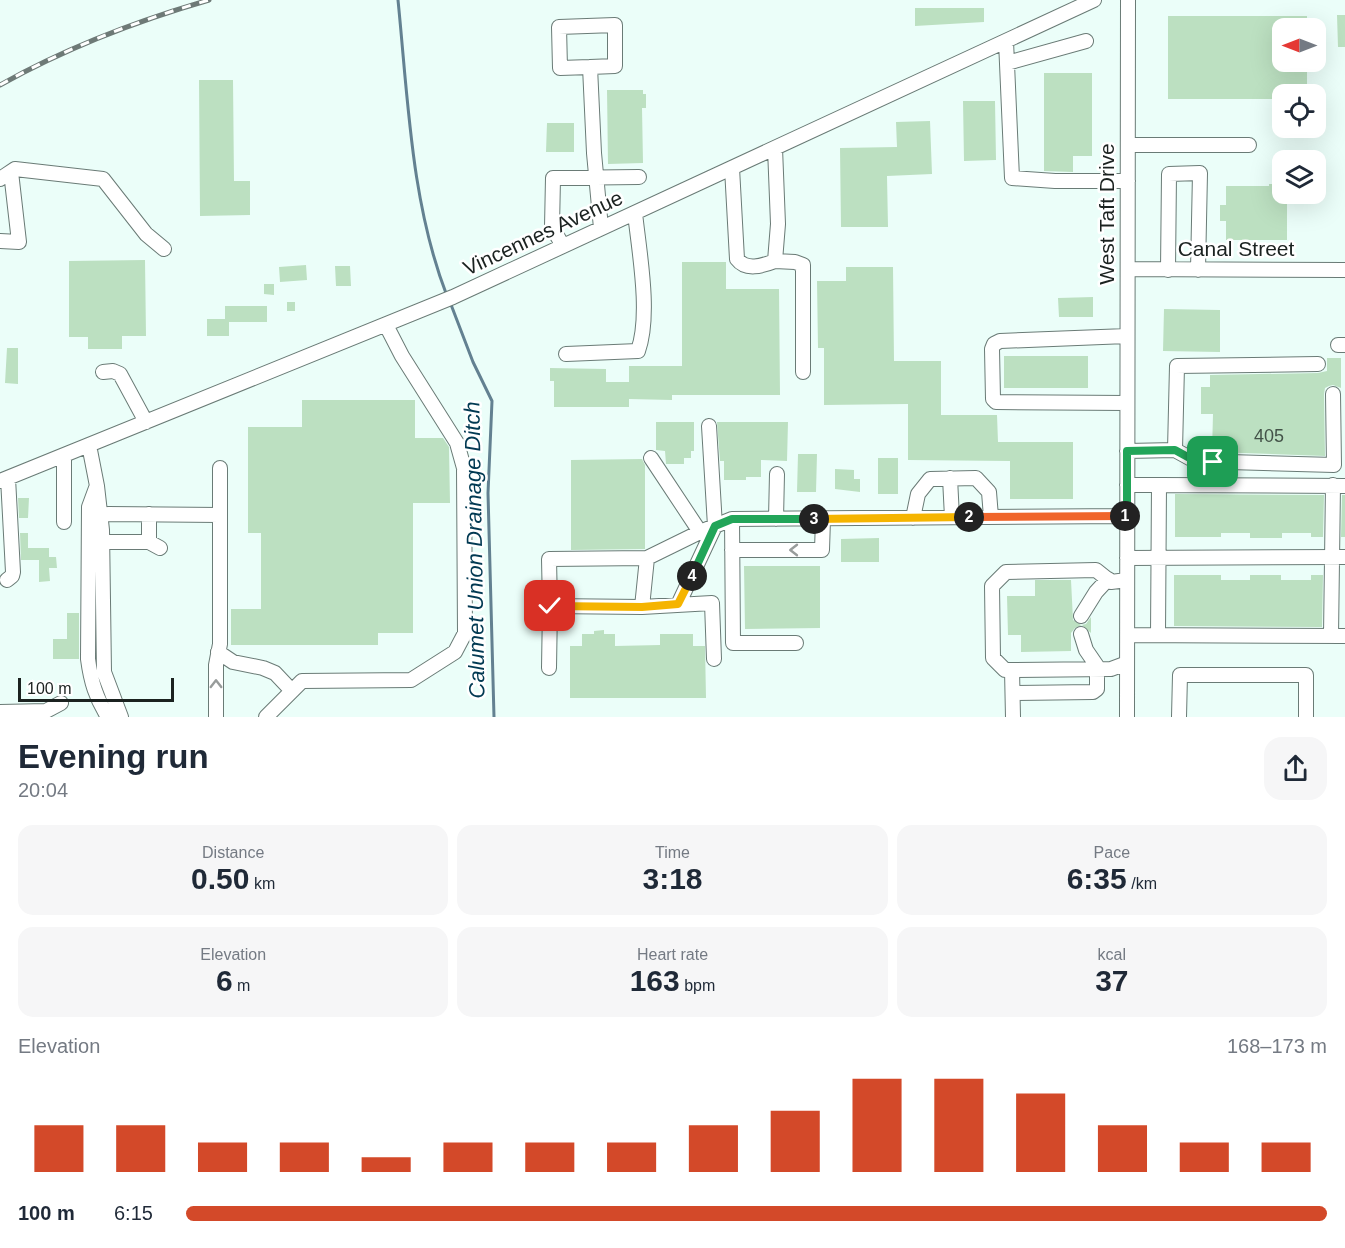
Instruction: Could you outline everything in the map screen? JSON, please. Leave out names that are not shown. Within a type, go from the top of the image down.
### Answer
[{"type":"street","name":"Vincennes Avenue","points":[[4,479],[447,300],[1094,0]]},
{"type":"street","name":"West Taft Drive","points":[[1127,717],[1128,0]]},
{"type":"street","points":[[615,25],[615,66],[590,68],[560,68],[559,27],[615,25]]},
{"type":"street","points":[[1006,41],[1012,177],[1055,181],[1128,181]]},
{"type":"street","points":[[1007,63],[1086,41]]},
{"type":"street","points":[[590,68],[596,178],[602,228]]},
{"type":"street","points":[[1128,145],[1250,145]]},
{"type":"street","points":[[775,148],[778,224],[775,261]]},
{"type":"street","points":[[732,168],[737,259],[741,264],[749,267],[775,261],[803,265],[803,372]]},
{"type":"street","points":[[0,241],[19,242],[5,176],[15,169],[103,179],[146,234],[164,249]]},
{"type":"street","points":[[1168,270],[1169,174],[1200,173],[1198,270]]},
{"type":"street","points":[[563,246],[552,226],[553,178],[639,177]]},
{"type":"street","points":[[566,354],[638,351],[641,344],[643,310],[635,213]]},
{"type":"street","name":"Canal Street","points":[[1128,269],[1345,270]]},
{"type":"street","points":[[266,717],[302,681],[411,680],[455,652],[465,633],[464,468],[457,443],[402,356],[386,325]]},
{"type":"street","points":[[1127,403],[996,402],[993,399],[992,349],[994,344],[1000,341],[1128,336]]},
{"type":"street","points":[[1175,450],[1177,366],[1318,364]]},
{"type":"street","points":[[104,372],[113,371],[120,374],[146,422]]},
{"type":"street","points":[[1127,451],[1175,450],[1195,461],[1340,464],[1333,394]]},
{"type":"street","points":[[678,604],[715,526],[709,426]]},
{"type":"street","points":[[89,445],[105,542]]},
{"type":"street","points":[[64,456],[64,522]]},
{"type":"street","points":[[651,458],[700,532]]},
{"type":"street","points":[[216,717],[216,664],[220,644],[220,468]]},
{"type":"street","points":[[776,519],[777,474]]},
{"type":"street","points":[[950,478],[952,517]]},
{"type":"street","points":[[914,518],[918,494],[930,479],[950,478],[976,478],[989,492],[991,517]]},
{"type":"street","points":[[4,479],[13,572],[8,580]]},
{"type":"street","points":[[1127,485],[1339,486],[1338,636],[1127,635]]},
{"type":"street","points":[[1158,635],[1159,485]]},
{"type":"street","points":[[97,486],[107,490],[108,514],[105,542],[104,672],[121,717]]},
{"type":"street","points":[[97,486],[89,507],[88,659],[91,681],[108,717]]},
{"type":"street","points":[[108,514],[220,515]]},
{"type":"street","points":[[105,542],[155,545],[149,514]]},
{"type":"street","points":[[549,668],[549,559],[647,558],[732,519],[1127,516]]},
{"type":"street","points":[[732,519],[734,643],[796,643]]},
{"type":"street","points":[[732,550],[822,550],[823,519]]},
{"type":"street","points":[[1127,558],[1339,557]]},
{"type":"street","points":[[642,607],[647,558]]},
{"type":"street","points":[[1127,580],[1111,582],[1096,570],[1006,572],[992,586],[993,658],[1005,670],[1111,669],[1127,663]]},
{"type":"street","points":[[1081,616],[1096,592],[1108,579]]},
{"type":"street","points":[[550,606],[642,607],[712,603],[714,659]]},
{"type":"street","points":[[1013,693],[1093,692],[1096,689],[1098,669],[1086,650],[1081,634]]},
{"type":"street","points":[[218,652],[232,662],[263,668],[275,673],[292,691]]},
{"type":"street","points":[[1012,670],[1013,717]]},
{"type":"street","points":[[1179,717],[1180,675],[1306,675],[1306,717]]},
{"type":"street","points":[[0,712],[46,711],[61,703]]},
{"type":"building","points":[[915,8],[984,8],[984,22],[915,26]]},
{"type":"building","points":[[1337,15],[1345,15],[1345,47],[1338,47]]},
{"type":"building","points":[[1168,16],[1307,16],[1307,18],[1272,18],[1272,72],[1307,72],[1307,84],[1272,84],[1272,99],[1168,99]]},
{"type":"building","points":[[1044,73],[1092,73],[1092,156],[1073,156],[1073,172],[1044,171]]},
{"type":"building","points":[[199,80],[233,80],[234,181],[250,181],[250,215],[200,216]]},
{"type":"building","points":[[607,90],[643,90],[643,94],[646,94],[646,108],[642,108],[643,163],[608,164]]},
{"type":"building","points":[[963,101],[995,101],[996,160],[964,161]]},
{"type":"building","points":[[930,121],[932,174],[887,176],[888,227],[841,227],[840,148],[897,147],[896,122]]},
{"type":"building","points":[[547,123],[574,123],[574,152],[546,152]]},
{"type":"building","points":[[1272,184],[1272,204],[1287,204],[1287,240],[1226,240],[1226,221],[1220,221],[1220,205],[1226,205],[1226,186],[1269,186]]},
{"type":"building","points":[[145,260],[146,336],[122,336],[122,349],[88,349],[88,337],[69,337],[69,261]]},
{"type":"building","points":[[682,262],[726,262],[726,289],[779,289],[780,395],[672,395],[672,400],[629,399],[629,407],[554,407],[554,381],[550,381],[550,368],[606,369],[606,382],[629,382],[629,366],[682,366]]},
{"type":"building","points":[[306,265],[307,280],[280,282],[279,267]]},
{"type":"building","points":[[335,266],[350,266],[351,286],[336,286]]},
{"type":"building","points":[[846,267],[893,267],[894,361],[941,361],[941,415],[997,415],[998,442],[1073,442],[1073,499],[1010,499],[1010,461],[908,460],[908,404],[824,405],[824,348],[818,348],[817,281],[846,281]]},
{"type":"building","points":[[264,284],[274,284],[274,295],[264,294]]},
{"type":"building","points":[[1093,297],[1093,317],[1059,317],[1058,298]]},
{"type":"building","points":[[287,302],[295,302],[295,311],[287,311]]},
{"type":"building","points":[[225,306],[267,306],[267,322],[229,322],[229,336],[207,336],[207,319],[225,319]]},
{"type":"building","points":[[1164,309],[1220,310],[1220,352],[1163,351]]},
{"type":"building","points":[[7,348],[18,348],[18,384],[5,383]]},
{"type":"building","points":[[1004,356],[1088,356],[1088,388],[1004,388]]},
{"type":"building","points":[[1327,358],[1341,358],[1341,388],[1333,385],[1325,388],[1325,456],[1212,452],[1213,414],[1201,414],[1201,387],[1210,387],[1210,375],[1318,373],[1327,371]]},
{"type":"building","points":[[302,400],[415,400],[415,438],[443,438],[449,447],[450,503],[413,503],[413,633],[378,633],[378,645],[231,645],[231,609],[261,609],[261,533],[248,533],[248,427],[302,427]]},
{"type":"building","points":[[656,422],[694,422],[694,451],[691,451],[691,458],[684,458],[684,464],[666,464],[665,451],[656,450]]},
{"type":"building","points":[[717,422],[788,422],[787,461],[761,460],[761,477],[724,480],[724,461],[720,461]]},
{"type":"building","points":[[798,454],[817,454],[816,492],[797,492]]},
{"type":"building","points":[[878,458],[898,458],[898,494],[878,494]]},
{"type":"building","points":[[642,459],[645,465],[645,549],[571,550],[571,460]]},
{"type":"building","points":[[835,469],[854,470],[854,479],[860,479],[860,492],[835,489]]},
{"type":"building","points":[[1175,494],[1324,495],[1323,537],[1311,537],[1311,533],[1282,533],[1282,538],[1250,538],[1250,533],[1221,533],[1221,537],[1175,537]]},
{"type":"building","points":[[1342,495],[1345,495],[1345,537],[1341,537]]},
{"type":"building","points":[[18,498],[29,498],[28,518],[19,518]]},
{"type":"building","points":[[20,533],[28,533],[28,548],[49,548],[49,557],[56,557],[57,568],[49,568],[50,581],[39,582],[39,560],[21,560]]},
{"type":"building","points":[[879,538],[879,562],[841,562],[841,539]]},
{"type":"building","points":[[744,566],[820,566],[820,628],[745,629]]},
{"type":"building","points":[[1174,575],[1221,575],[1221,580],[1250,580],[1250,575],[1281,575],[1281,580],[1311,580],[1311,575],[1323,575],[1322,627],[1174,626]]},
{"type":"building","points":[[1035,580],[1071,580],[1073,620],[1081,625],[1086,624],[1091,617],[1091,633],[1082,625],[1071,633],[1071,651],[1021,652],[1021,635],[1008,635],[1007,596],[1035,596]]},
{"type":"building","points":[[67,613],[79,613],[79,659],[53,659],[53,639],[67,639]]},
{"type":"building","points":[[604,630],[604,634],[615,634],[615,646],[660,645],[660,634],[693,634],[693,646],[705,646],[706,698],[570,698],[570,646],[582,646],[582,634],[594,634],[594,631]]},
{"type":"waterway","name":"Calumet Union Drainage Ditch","points":[[398,0],[408,113],[418,188],[435,261],[447,296]]},
{"type":"waterway","name":"Calumet Union Drainage Ditch","points":[[450,302],[473,362],[492,401],[488,493],[494,717]]},
{"type":"railway","points":[[0,85],[102,36],[209,0]]},
{"type":"route","points":[[550,606],[642,607],[678,604],[715,526],[732,519],[1127,516],[1127,451],[1175,450],[1195,461],[1213,462]]}]
